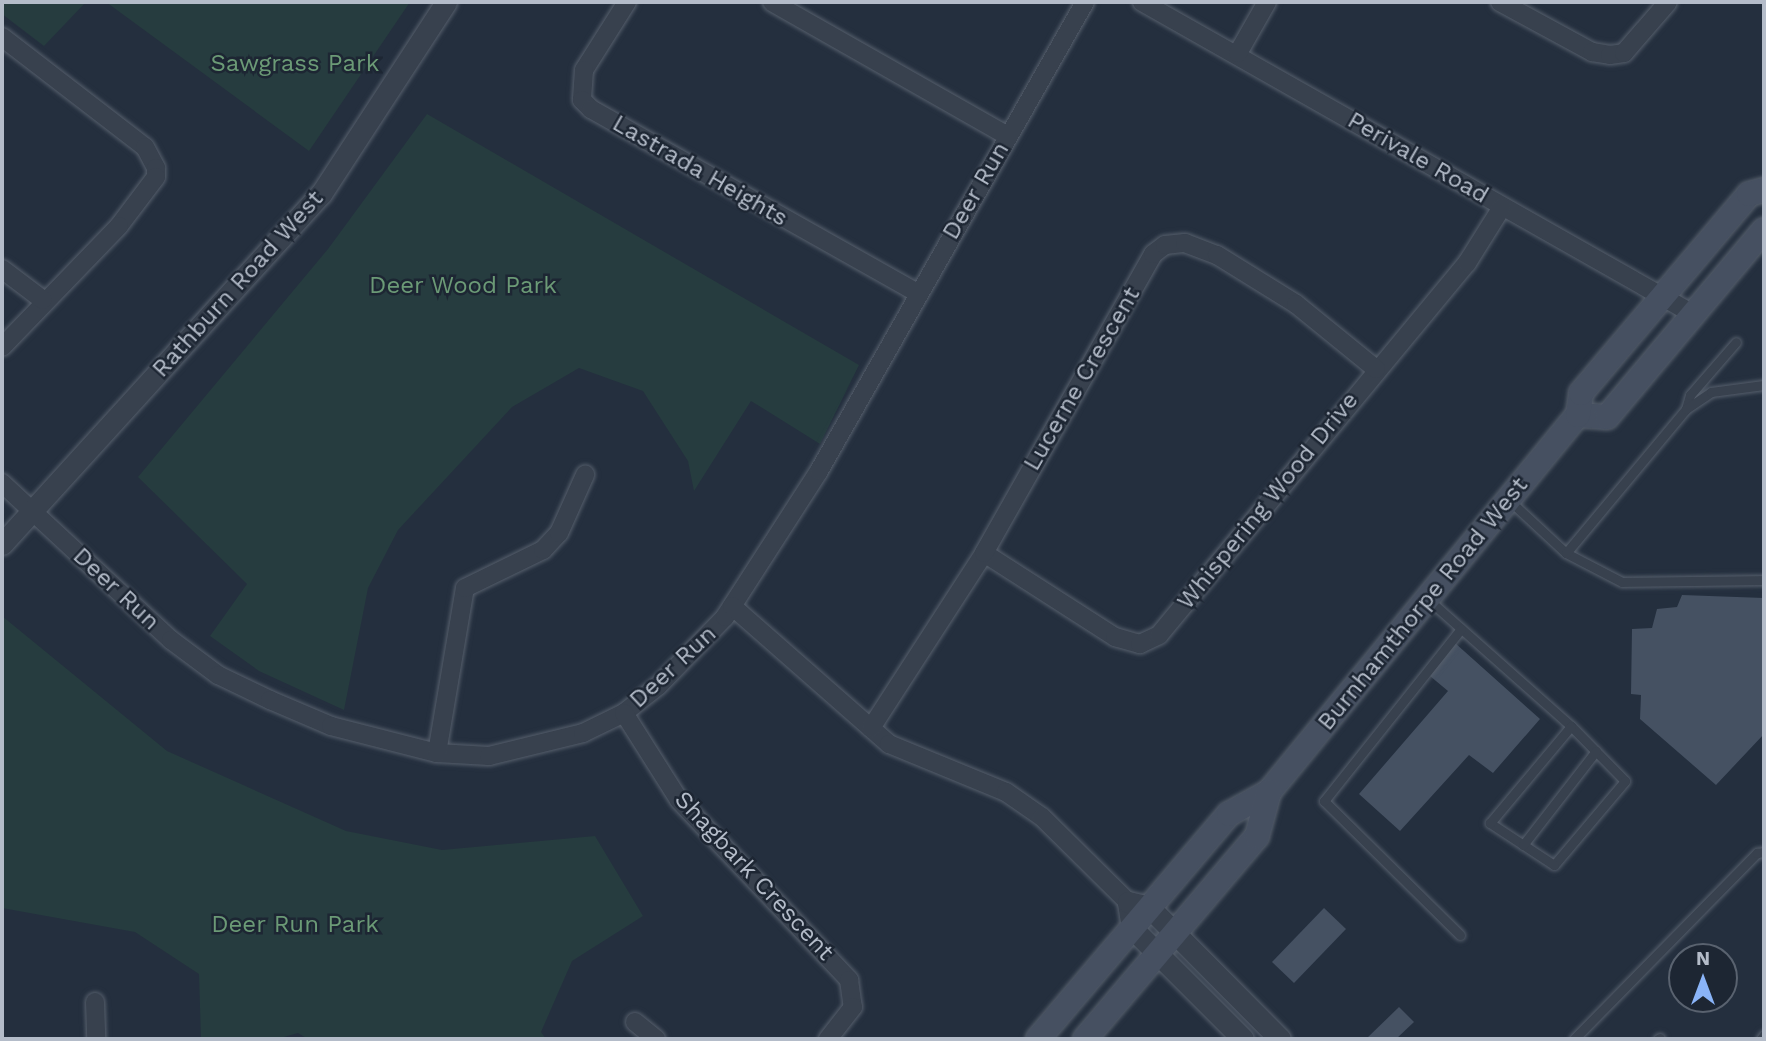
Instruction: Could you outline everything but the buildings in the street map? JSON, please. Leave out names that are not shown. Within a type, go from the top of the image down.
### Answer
[{"type":"main road","name":"Burnhamthorpe Road West","points":[[1038,1039],[1132,929],[1139,905],[1228,814],[1269,792],[1578,415],[1581,393],[1749,194],[1764,190]]},
{"type":"main road","points":[[1578,415],[1608,416],[1764,230]]},
{"type":"main road","name":"Burnhamthorpe Road West","points":[[1084,1039],[1258,836],[1269,792]]},
{"type":"street","name":"Rathburn Road West","points":[[2,544],[321,194],[446,2]]},
{"type":"street","name":"Lastrada Heights","points":[[626,2],[584,70],[582,100],[591,109],[917,293]]},
{"type":"street","points":[[772,2],[1008,136]]},
{"type":"street","name":"Deer Run","points":[[2,483],[171,640],[218,675],[331,726],[437,753],[489,756],[535,748],[624,713],[702,646],[732,606],[819,471],[917,293],[1085,2]]},
{"type":"street","name":"Perivale Road","points":[[1142,2],[1238,53],[1502,207],[1693,314]]},
{"type":"street","points":[[1238,53],[1268,2]]},
{"type":"street","points":[[1500,2],[1592,52],[1610,55],[1624,53],[1668,2]]},
{"type":"street","points":[[2,37],[145,147],[156,167],[156,177],[119,226],[43,300],[2,347]]},
{"type":"street","name":"Whispering Wood Drive","points":[[984,553],[1082,617],[1140,644],[1158,635],[1376,369],[1467,263],[1502,207]]},
{"type":"street","name":"Lucerne Crescent","points":[[871,728],[984,553],[1153,254],[1165,245],[1185,243],[1217,255],[1296,304],[1376,369]]},
{"type":"street","points":[[2,269],[43,300]]},
{"type":"street","points":[[437,753],[465,588],[543,550],[559,533],[585,475]]},
{"type":"street","points":[[732,606],[889,744],[1006,792],[1042,817],[1139,905],[1176,934],[1280,1039]]},
{"type":"street","name":"Shagbark Crescent","points":[[624,713],[679,800],[849,980],[853,1007],[828,1039]]},
{"type":"street","points":[[1132,929],[1243,1039]]},
{"type":"street","points":[[95,1002],[96,1039]]},
{"type":"street","points":[[635,1022],[656,1039]]},
{"type":"lane","points":[[1686,409],[1690,396],[1736,342]]},
{"type":"lane","points":[[1566,553],[1686,409],[1711,392],[1764,385]]},
{"type":"lane","points":[[1508,500],[1566,553],[1622,582],[1764,580]]},
{"type":"lane","points":[[1427,599],[1571,726],[1625,781],[1554,866],[1490,823],[1571,726]]},
{"type":"lane","points":[[1460,934],[1324,801],[1461,629]]},
{"type":"lane","points":[[1523,845],[1597,751]]},
{"type":"lane","points":[[1574,1039],[1757,853],[1764,852]]},
{"type":"lane","points":[[1761,1039],[1764,1035]]},
{"type":"green space","points":[[2,2],[86,2],[44,46],[2,14]]},
{"type":"green space","name":"Sawgrass Park","points":[[106,2],[410,2],[309,151]]},
{"type":"green space","name":"Deer Wood Park","points":[[427,114],[859,365],[820,444],[751,401],[694,491],[688,461],[643,391],[579,368],[512,407],[398,530],[368,588],[344,710],[259,671],[210,636],[247,584],[138,477],[328,249]]},
{"type":"green space","name":"Deer Run Park","points":[[2,616],[167,751],[346,831],[442,850],[595,836],[643,916],[572,961],[541,1032],[546,1039],[308,1039],[298,1033],[277,1039],[201,1039],[199,974],[135,932],[2,908]]}]
